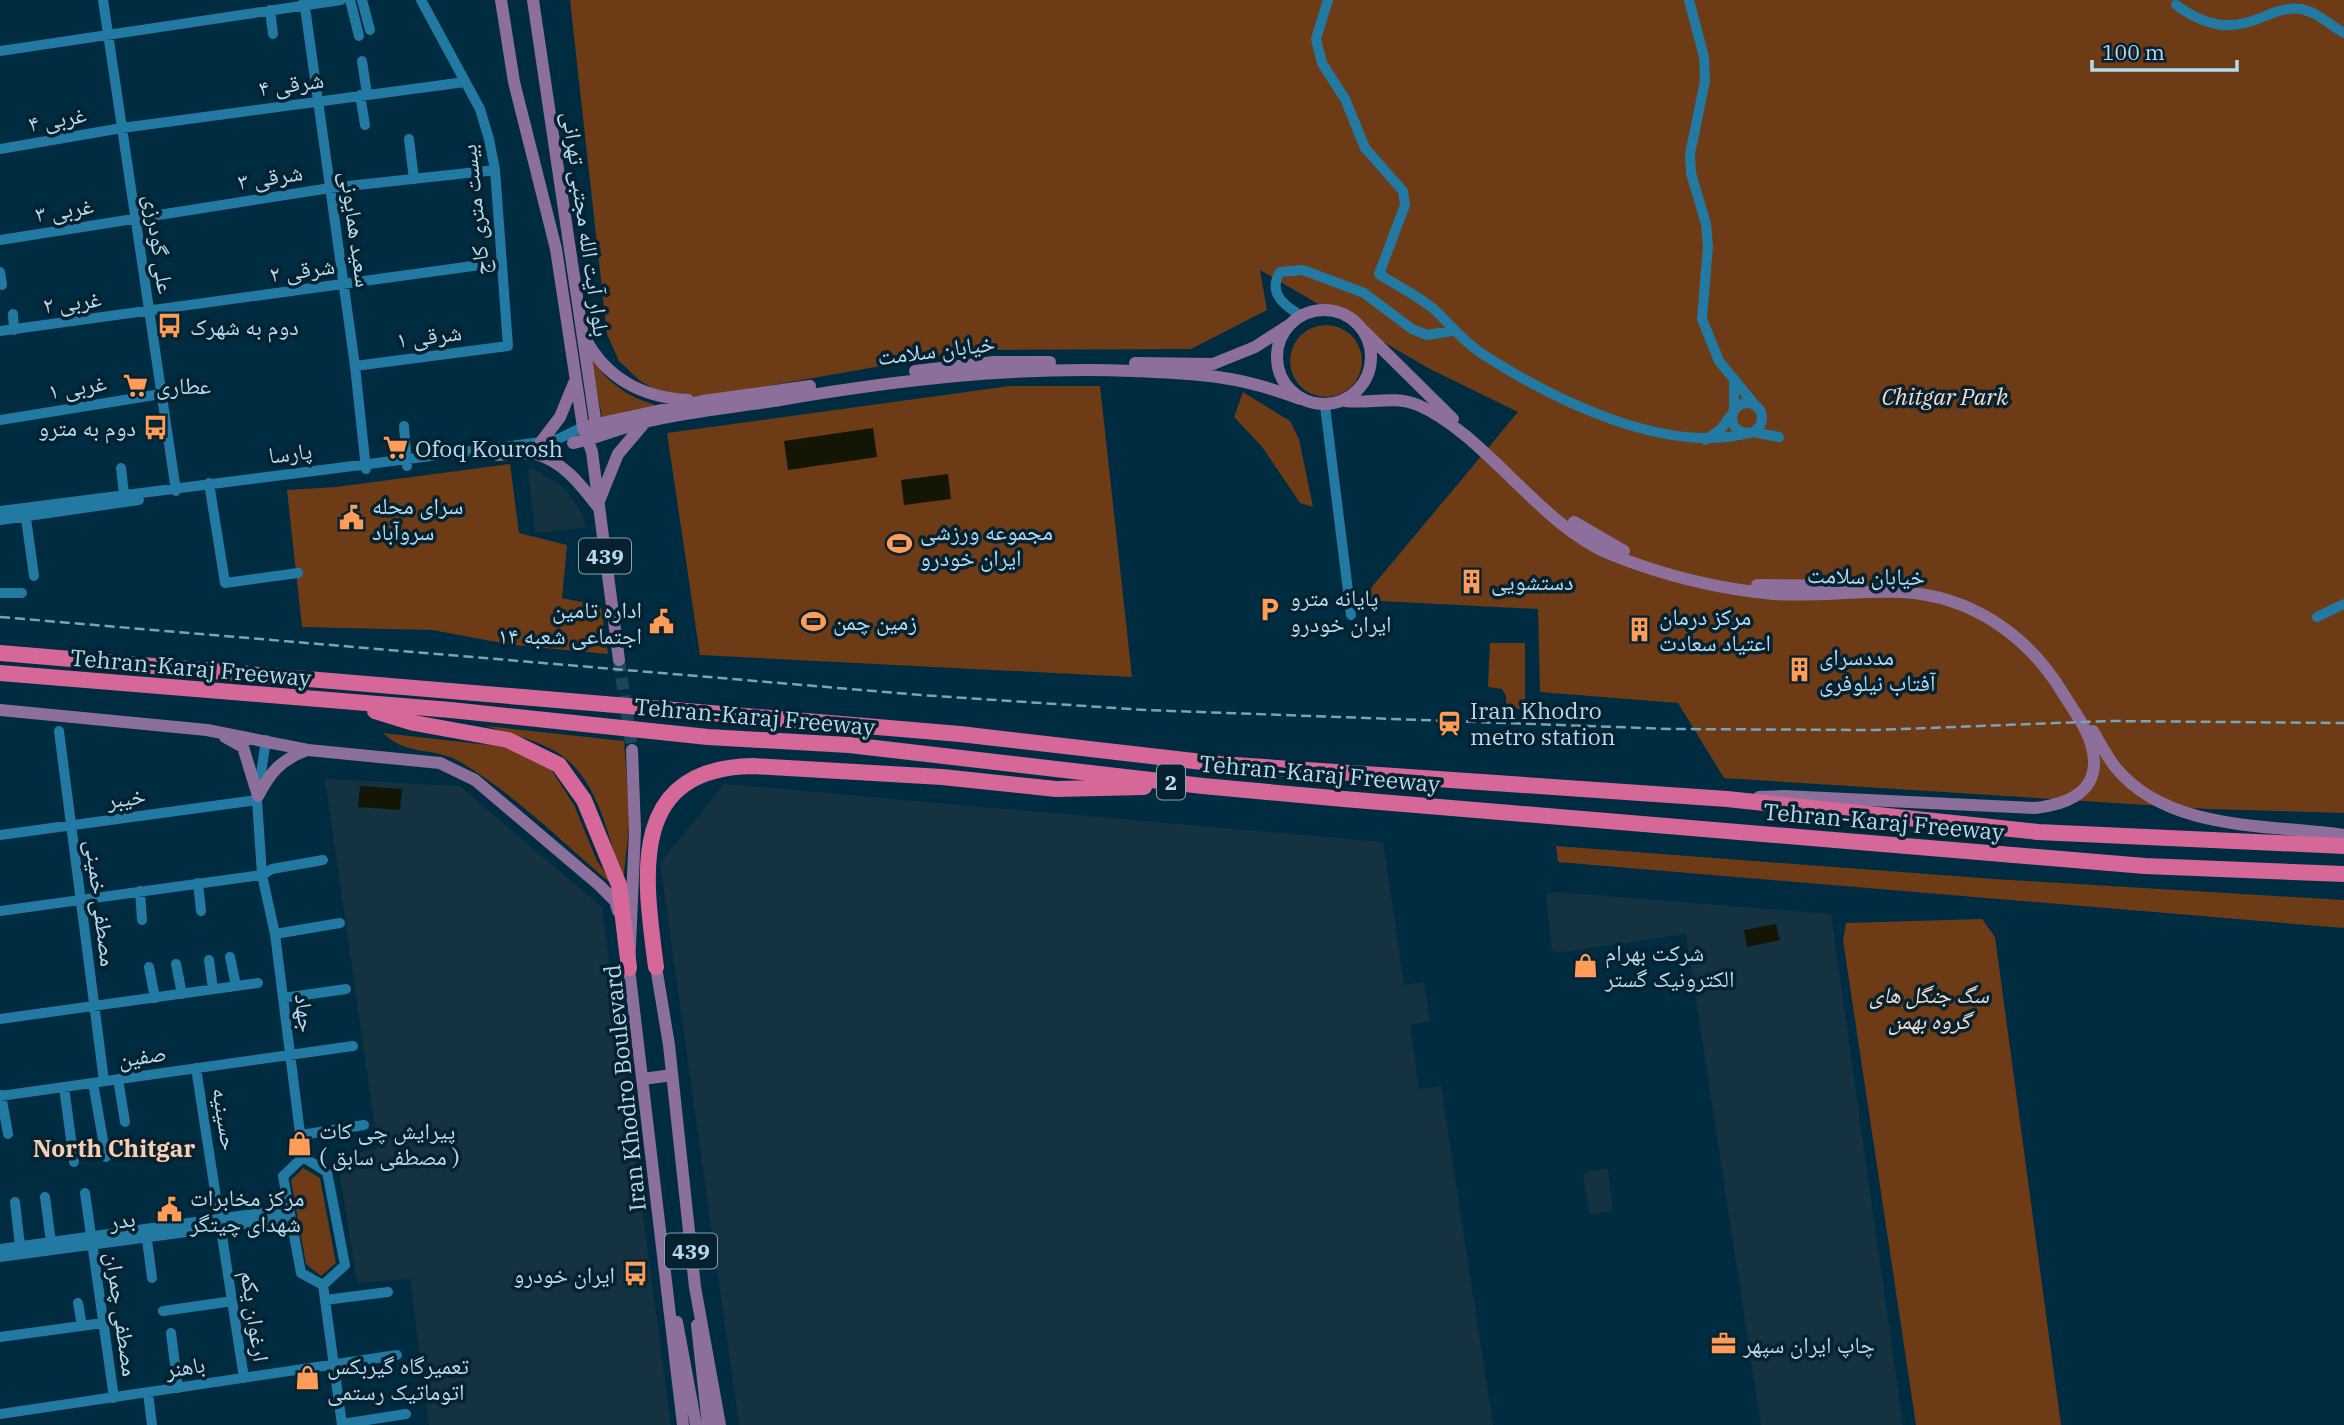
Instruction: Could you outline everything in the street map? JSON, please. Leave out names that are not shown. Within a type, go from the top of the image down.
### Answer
[{"type":"highway","name":"Tehran-Karaj Freeway","points":[[0,653],[960,734],[1220,764],[1727,799],[2038,832],[2344,846]]},
{"type":"highway","name":"Tehran-Karaj Freeway","points":[[0,673],[451,710],[708,737],[902,750],[1203,786],[2145,866],[2344,874]]},
{"type":"highway","points":[[345,703],[414,723],[508,740],[559,765],[579,790],[619,885],[629,968]]},
{"type":"highway","points":[[656,967],[649,912],[650,841],[657,819],[674,794],[699,774],[723,766],[942,777],[1056,789],[1203,786]]},
{"type":"main road","name":"بلوار آیت الله مجتبی تهرانی","points":[[501,0],[517,94],[556,249],[575,372],[591,436]]},
{"type":"main road","name":"بلوار آیت الله مجتبی تهرانی","points":[[533,0],[581,333],[591,436]]},
{"type":"main road","points":[[1313,310],[1342,312],[1364,331],[1371,357],[1368,371],[1354,394],[1345,401],[1325,406],[1300,399],[1279,370],[1277,354],[1280,338],[1300,315],[1313,310]]},
{"type":"main road","name":"خیابان سلامت","points":[[591,436],[703,401],[946,366],[994,362],[1213,364],[1255,347],[1289,325]]},
{"type":"main road","name":"خیابان سلامت","points":[[1364,331],[1439,407],[1555,509],[1614,547],[1648,561],[1697,575],[1749,584],[1820,591],[1887,585],[1926,589],[1993,611],[2041,649],[2116,769],[2158,801],[2179,811],[2232,822],[2344,835]]},
{"type":"main road","points":[[581,333],[596,359],[612,376],[671,399],[703,401]]},
{"type":"main road","name":"خیابان سلامت","points":[[591,436],[646,421],[921,377],[981,372],[1090,370],[1222,376],[1259,384],[1300,399]]},
{"type":"main road","points":[[541,442],[568,403],[575,372]]},
{"type":"main road","name":"خیابان سلامت","points":[[1345,401],[1402,401],[1432,413],[1583,538],[1608,553],[1670,575],[1727,588],[1901,592],[1935,597],[1992,618],[2018,636],[2053,678],[2093,743],[2094,766],[2088,784],[2079,795],[2060,806],[2035,808],[1784,796],[1727,799]]},
{"type":"main road","points":[[598,507],[606,478],[618,454],[646,421]]},
{"type":"main road","points":[[573,443],[591,436]]},
{"type":"main road","name":"439","points":[[591,436],[619,660]]},
{"type":"main road","points":[[497,455],[535,454],[555,463],[585,489],[598,507]]},
{"type":"main road","points":[[0,710],[207,730],[308,750],[440,764],[459,770],[599,885],[615,901],[622,925]]},
{"type":"main road","points":[[207,730],[243,747],[258,798]]},
{"type":"main road","points":[[258,798],[275,766],[288,757],[308,750]]},
{"type":"main road","name":"Iran Khodro Boulevard","points":[[632,750],[635,813],[629,968],[683,1425]]},
{"type":"main road","name":"Iran Khodro Boulevard","points":[[656,967],[672,1075],[695,1287],[698,1354],[708,1425]]},
{"type":"main road","points":[[643,1079],[672,1075]]},
{"type":"main road","name":"Iran Khodro Boulevard","points":[[668,1287],[685,1355],[696,1425]]},
{"type":"main road","name":"Iran Khodro Boulevard","points":[[695,1287],[720,1425]]},
{"type":"street","name":"علی گودرزی","points":[[103,0],[176,491]]},
{"type":"street","points":[[0,51],[304,3],[341,0]]},
{"type":"street","points":[[350,0],[359,36]]},
{"type":"street","points":[[362,0],[370,30]]},
{"type":"street","name":"بیست متری کاج","points":[[421,0],[480,110],[495,170],[508,346]]},
{"type":"street","points":[[1328,0],[1316,39],[1322,63],[1345,99],[1365,148],[1403,191],[1403,212],[1378,274],[1436,311],[1452,331],[1483,354],[1590,409],[1637,427],[1725,440],[1751,433],[1761,425],[1762,417]]},
{"type":"street","points":[[1689,0],[1704,57],[1704,81],[1690,155],[1691,173],[1706,224],[1708,246],[1700,306],[1702,319],[1710,344],[1734,380],[1779,437],[1735,429],[1734,380]]},
{"type":"street","name":"سعید همایونی","points":[[304,3],[355,366],[366,468]]},
{"type":"street","points":[[2176,5],[2189,14],[2227,28],[2244,25],[2282,10],[2302,9],[2344,33]]},
{"type":"street","points":[[270,10],[272,34]]},
{"type":"street","points":[[362,61],[365,125]]},
{"type":"street","name":"۴ شرقی","points":[[122,128],[465,82]]},
{"type":"street","name":"۴ غربی","points":[[0,149],[122,128]]},
{"type":"street","points":[[409,139],[414,179]]},
{"type":"street","name":"۳ شرقی","points":[[135,219],[330,188],[495,170]]},
{"type":"street","name":"۳ غربی","points":[[0,240],[135,219]]},
{"type":"street","name":"۲ شرقی","points":[[149,312],[502,262]]},
{"type":"street","points":[[1300,315],[1286,307],[1276,294],[1274,282],[1280,272],[1303,270],[1364,293],[1412,328],[1427,335],[1452,331]]},
{"type":"street","points":[[0,272],[2,285]]},
{"type":"street","name":"۲ غربی","points":[[0,331],[149,312]]},
{"type":"street","points":[[13,314],[14,330]]},
{"type":"street","name":"۱ شرقی","points":[[355,366],[508,346]]},
{"type":"street","name":"۱ غربی","points":[[0,420],[161,394]]},
{"type":"street","points":[[1705,439],[1721,429],[1733,411],[1748,402],[1755,405]]},
{"type":"street","points":[[1325,406],[1351,615]]},
{"type":"street","points":[[404,426],[407,463]]},
{"type":"street","name":"پارسا","points":[[407,463],[591,436]]},
{"type":"street","name":"پارسا","points":[[0,511],[25,512],[210,486],[497,455],[573,443]]},
{"type":"street","points":[[121,468],[124,494]]},
{"type":"street","points":[[210,486],[225,583],[298,573]]},
{"type":"street","name":"پارسا","points":[[0,520],[25,512],[124,494],[176,491]]},
{"type":"street","points":[[25,512],[34,576]]},
{"type":"street","points":[[0,593],[22,593]]},
{"type":"street","points":[[2316,617],[2344,604]]},
{"type":"street","points":[[39,713],[59,731],[78,717]]},
{"type":"street","name":"مصطفی خمینی","points":[[59,731],[95,1006],[106,1157]]},
{"type":"street","name":"جهاد","points":[[266,740],[258,798],[262,875],[275,934],[303,1157]]},
{"type":"street","name":"خیبر","points":[[0,835],[258,798]]},
{"type":"street","points":[[0,911],[262,875],[272,869],[323,860]]},
{"type":"street","points":[[198,883],[201,911]]},
{"type":"street","points":[[139,891],[142,920]]},
{"type":"street","points":[[275,934],[340,923]]},
{"type":"street","points":[[230,957],[236,986]]},
{"type":"street","points":[[209,960],[213,989]]},
{"type":"street","points":[[176,964],[182,994]]},
{"type":"street","points":[[149,967],[155,998]]},
{"type":"street","points":[[0,1019],[258,983]]},
{"type":"street","points":[[283,998],[346,989]]},
{"type":"street","name":"صفین","points":[[1,1095],[353,1046]]},
{"type":"street","name":"حسینیه","points":[[197,1068],[221,1223]]},
{"type":"street","points":[[118,1079],[125,1122]]},
{"type":"street","points":[[64,1087],[74,1162]]},
{"type":"street","points":[[1,1095],[8,1134]]},
{"type":"street","points":[[300,1135],[363,1125]]},
{"type":"street","points":[[303,1157],[327,1172],[345,1265],[323,1285],[301,1273],[283,1176],[303,1157]]},
{"type":"street","name":"مصطفی چمران","points":[[85,1193],[114,1398]]},
{"type":"street","points":[[45,1198],[51,1242]]},
{"type":"street","points":[[15,1202],[20,1246]]},
{"type":"street","name":"بدر","points":[[0,1257],[92,1240],[290,1213]]},
{"type":"street","name":"ارغوان یکم","points":[[221,1223],[244,1378]]},
{"type":"street","points":[[146,1233],[152,1278]]},
{"type":"street","name":"بدر","points":[[0,1249],[92,1240]]},
{"type":"street","points":[[323,1285],[342,1424],[406,1413]]},
{"type":"street","points":[[325,1300],[388,1292]]},
{"type":"street","points":[[163,1311],[233,1301]]},
{"type":"street","points":[[78,1303],[82,1326]]},
{"type":"street","points":[[0,1337],[103,1323]]},
{"type":"street","points":[[171,1333],[178,1388]]},
{"type":"street","name":"باهنر","points":[[0,1413],[397,1355]]},
{"type":"street","points":[[148,1393],[152,1425]]},
{"type":"shaded area","points":[[873,428],[877,457],[788,470],[784,441]]},
{"type":"shaded area","points":[[533,468],[564,488],[581,511],[586,528],[535,533],[528,470]]},
{"type":"shaded area","points":[[948,474],[951,499],[904,505],[901,480]]},
{"type":"shaded area","points":[[325,779],[460,786],[602,907],[671,1425],[429,1425],[410,1279],[357,1283],[337,1156],[378,1149]]},
{"type":"shaded area","points":[[724,784],[1383,842],[1404,985],[1424,982],[1430,1021],[1410,1025],[1419,1089],[1441,1086],[1493,1425],[739,1425],[660,863]]},
{"type":"shaded area","points":[[360,786],[402,789],[400,810],[358,807]]},
{"type":"shaded area","points":[[1558,892],[1831,914],[1903,1425],[1761,1425],[1686,934],[1556,953],[1552,950],[1546,897],[1547,894]]},
{"type":"shaded area","points":[[1776,924],[1780,940],[1747,947],[1744,930]]},
{"type":"shaded area","points":[[1608,1169],[1613,1211],[1590,1214],[1583,1176],[1587,1171]]},
{"type":"green space","name":"Chitgar Park","points":[[570,0],[2344,0],[2344,813],[2208,809],[1724,778],[1678,703],[1540,692],[1538,609],[1361,600],[1518,412],[1428,368],[1260,270],[1267,310],[1191,349],[972,350],[700,398],[655,389],[640,381],[619,361],[607,334]]},
{"type":"green space","points":[[1326,325],[1346,331],[1356,341],[1362,361],[1356,381],[1346,391],[1326,397],[1306,391],[1296,381],[1290,361],[1296,341],[1306,331]]},
{"type":"green space","points":[[590,355],[605,375],[622,390],[643,401],[667,408],[602,417]]},
{"type":"green space","name":"مجموعه ورزشی ایران خودرو","points":[[1010,386],[1100,386],[1132,677],[700,655],[667,433]]},
{"type":"green space","points":[[1243,392],[1290,421],[1299,439],[1313,507],[1300,503],[1263,448],[1234,417]]},
{"type":"green space","points":[[510,464],[519,533],[567,545],[562,598],[601,606],[608,654],[513,645],[432,630],[302,627],[287,490],[336,487]]},
{"type":"green space","points":[[1490,643],[1525,643],[1525,709],[1506,708],[1506,696],[1502,689],[1488,687]]},
{"type":"green space","points":[[486,726],[624,741],[630,818],[623,882],[600,808],[581,775],[569,761],[529,739]]},
{"type":"green space","points":[[383,733],[515,748],[547,763],[574,805],[597,861],[614,886],[482,776],[452,758],[411,749]]},
{"type":"green space","points":[[1556,846],[1994,879],[2344,900],[2344,928],[1558,862]]},
{"type":"green space","name":"سگ جنگل های گروه بهمن","points":[[1982,919],[1995,937],[2061,1425],[1916,1425],[1843,940],[1846,923]]},
{"type":"green space","points":[[303,1168],[320,1178],[336,1263],[321,1276],[306,1264],[291,1180]]},
{"type":"tunnel","points":[[619,660],[632,750]]},
{"type":"railway","points":[[0,617],[921,695],[1145,710],[1671,729],[1876,730],[2109,721],[2344,723]]},
{"type":"place","name":"دوم به شهرک","points":[[170,326]]},
{"type":"place","name":"عطاری","points":[[136,385]]},
{"type":"place","name":"دوم به مترو","points":[[156,427]]},
{"type":"place","name":"Ofoq Kourosh","points":[[395,448]]},
{"type":"place","name":"سرای محله سروآباد","points":[[352,518]]},
{"type":"place","name":"مجموعه ورزشی ایران خودرو","points":[[900,544]]},
{"type":"place","name":"دستشویی","points":[[1471,581]]},
{"type":"place","name":"پایانه مترو ایران خودرو","points":[[1270,610]]},
{"type":"place","name":"زمین چمن","points":[[813,621]]},
{"type":"place","name":"اداره تامین اجتماعی شعبه ۱۴","points":[[662,622]]},
{"type":"place","name":"مرکز درمان اعتیاد سعادت","points":[[1639,629]]},
{"type":"place","name":"مددسرای آفتاب نیلوفری","points":[[1799,669]]},
{"type":"place","name":"Iran Khodro metro station","points":[[1450,723]]},
{"type":"place","name":"شرکت بهرام الکترونیک گستر","points":[[1585,965]]},
{"type":"place","name":"پیرایش چی کات ( مصطفی سابق )","points":[[299,1143]]},
{"type":"place","name":"مرکز مخابرات شهدای چیتگر","points":[[170,1210]]},
{"type":"place","name":"ایران خودرو","points":[[635,1274]]},
{"type":"place","name":"چاپ ایران سپهر","points":[[1723,1344]]},
{"type":"place","name":"تعمیرگاه گیربکس اتوماتیک رستمی","points":[[307,1378]]},
{"type":"district","name":"North Chitgar","points":[[114,1148]]}]
